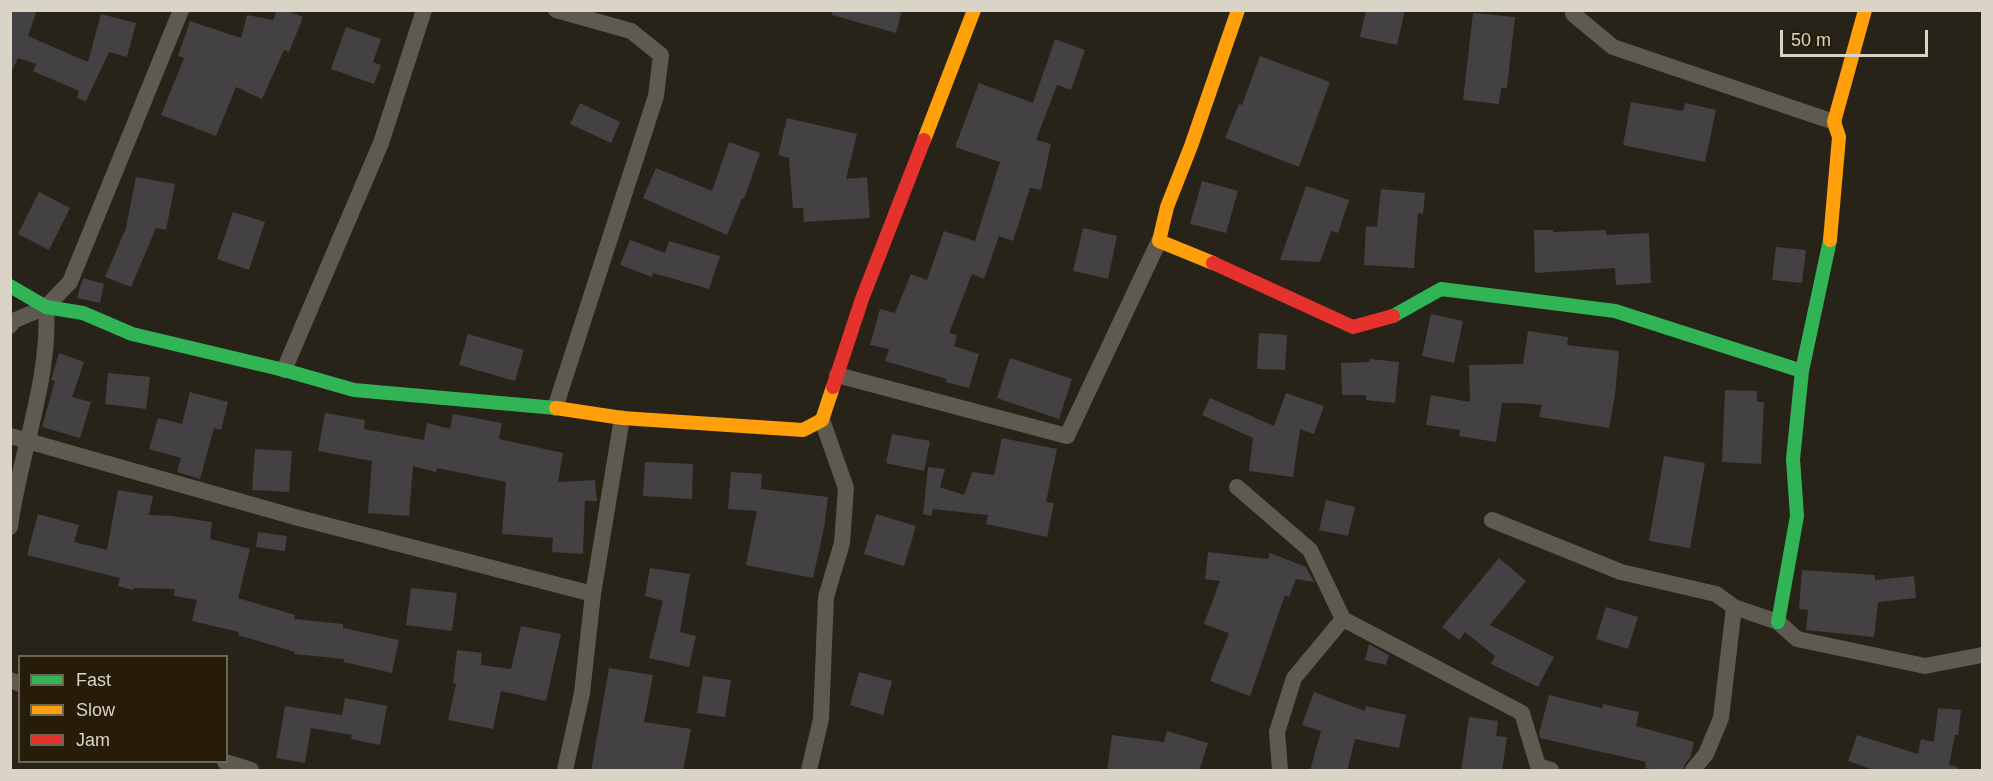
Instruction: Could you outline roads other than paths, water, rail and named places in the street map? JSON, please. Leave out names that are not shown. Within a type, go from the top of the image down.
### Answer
[{"type":"street","points":[[10,326],[14,321],[46,307],[70,282],[181,10]]},
{"type":"street","points":[[284,370],[381,143],[424,10]]},
{"type":"street","points":[[555,408],[656,96],[661,55],[631,31],[556,10]]},
{"type":"street","points":[[809,771],[820,719],[826,597],[842,543],[846,488],[822,420],[862,298],[974,10]]},
{"type":"street","points":[[837,375],[1067,436],[1159,241],[1167,207],[1191,146],[1238,10]]},
{"type":"street","points":[[1573,10],[1573,14],[1612,47],[1834,122]]},
{"type":"street","points":[[1779,622],[1797,516],[1793,459],[1802,371],[1830,243],[1839,137],[1834,122],[1865,10]]},
{"type":"street","points":[[1159,241],[1353,327],[1394,316],[1441,289],[1615,311],[1802,371]]},
{"type":"street","points":[[10,286],[46,307],[83,313],[132,334],[284,370],[354,390],[555,408],[622,418],[803,430],[822,420]]},
{"type":"street","points":[[10,527],[29,441],[48,333],[46,307]]},
{"type":"street","points":[[565,771],[582,693],[592,594],[622,418]]},
{"type":"street","points":[[10,436],[295,517],[592,594]]},
{"type":"street","points":[[1237,487],[1310,550],[1343,619],[1522,713],[1538,766],[1551,771]]},
{"type":"street","points":[[1492,520],[1621,573],[1716,594],[1734,607],[1779,622],[1797,639],[1925,666],[1983,654]]},
{"type":"street","points":[[1693,771],[1706,754],[1721,718],[1734,607]]},
{"type":"street","points":[[1280,771],[1277,732],[1294,678],[1343,619]]},
{"type":"street","points":[[228,763],[251,771]]}]
